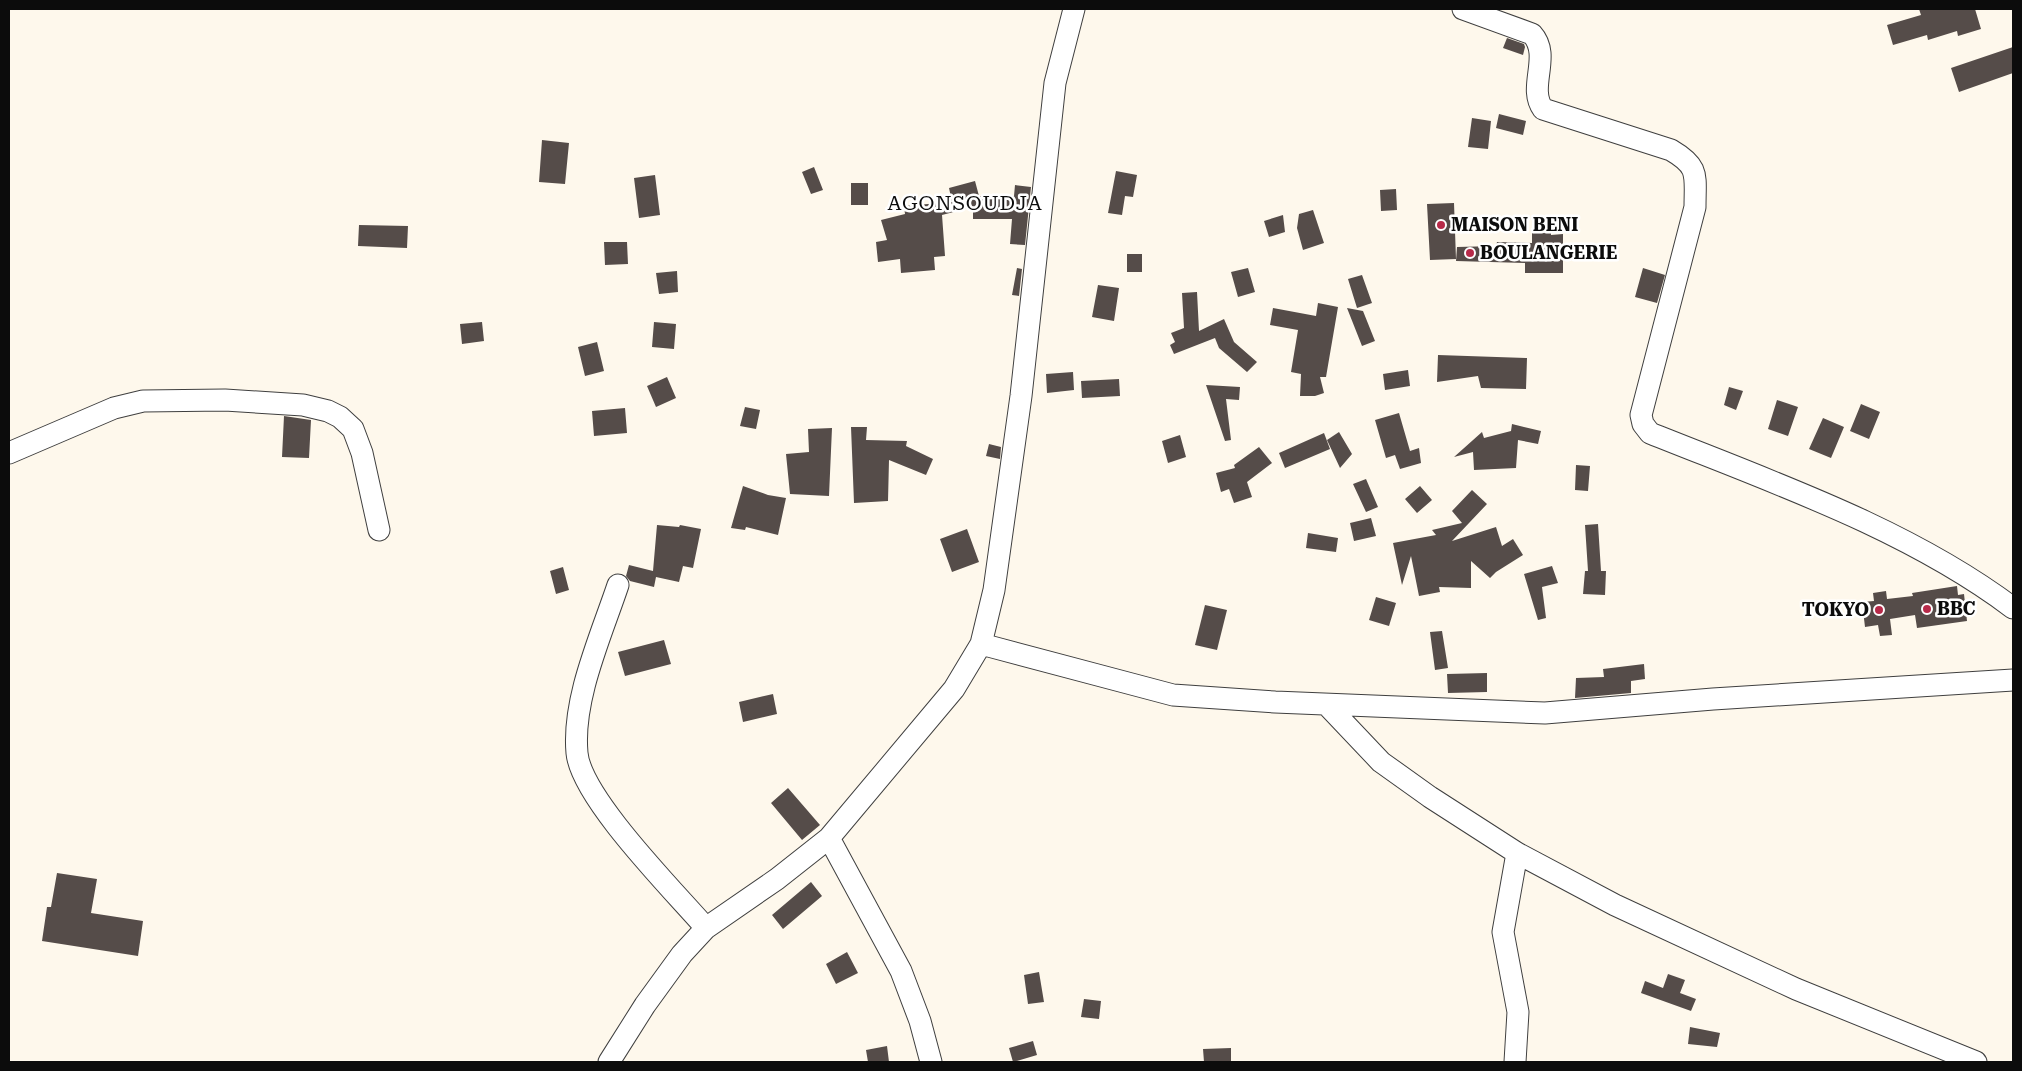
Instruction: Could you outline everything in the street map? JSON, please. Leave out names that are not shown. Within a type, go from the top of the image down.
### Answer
[{"type":"street","points":[[609,1062],[645,1005],[682,954],[706,928],[777,879],[829,838],[954,689],[981,644],[994,590],[1019,406],[1055,84],[1074,9]]},
{"type":"street","points":[[1463,9],[1532,34],[1537,40],[1540,65],[1537,94],[1538,102],[1543,109],[1671,150],[1687,160],[1692,166],[1695,176],[1696,207],[1641,415],[1643,424],[1650,433],[1768,480],[1916,545],[1979,582],[2013,608]]},
{"type":"street","points":[[9,453],[114,408],[144,401],[225,400],[303,405],[328,411],[340,417],[353,429],[362,453],[379,530]]},
{"type":"street","points":[[618,585],[581,699],[577,730],[577,755],[585,780],[609,816],[706,928]]},
{"type":"street","points":[[981,644],[1173,695],[1327,705],[1545,713],[1713,699],[2013,680]]},
{"type":"street","points":[[1327,705],[1380,762],[1517,853],[1615,905],[1796,989],[1976,1062]]},
{"type":"street","points":[[829,838],[901,971],[920,1022],[931,1062]]},
{"type":"street","points":[[1515,1062],[1518,1012],[1503,932],[1517,853]]},
{"type":"building","points":[[1919,9],[1975,9],[1981,29],[1958,36],[1957,31],[1928,40],[1927,35],[1893,45],[1887,25],[1921,15]]},
{"type":"building","points":[[1507,38],[1524,44],[1523,55],[1503,48]]},
{"type":"building","points":[[2013,47],[2013,73],[1959,92],[1951,68]]},
{"type":"building","points":[[1499,114],[1526,121],[1523,135],[1496,128]]},
{"type":"building","points":[[1472,118],[1491,121],[1488,149],[1468,147]]},
{"type":"building","points":[[542,140],[569,143],[565,184],[539,182]]},
{"type":"building","points":[[814,167],[823,190],[811,194],[802,172]]},
{"type":"building","points":[[1116,171],[1137,175],[1133,197],[1125,196],[1122,215],[1108,213]]},
{"type":"building","points":[[655,175],[660,215],[639,218],[634,178]]},
{"type":"building","points":[[975,181],[979,196],[1014,196],[1015,185],[1031,187],[1025,245],[1010,244],[1012,219],[973,219],[973,207],[942,215],[945,256],[934,257],[935,270],[901,273],[900,259],[878,262],[876,242],[887,240],[881,220],[905,214],[904,206],[952,202],[949,188]]},
{"type":"building","points":[[851,183],[868,183],[868,205],[851,205]]},
{"type":"building","points":[[1396,189],[1397,210],[1381,211],[1380,190]]},
{"type":"building","name":"MAISON BENI","points":[[1454,203],[1456,259],[1430,260],[1427,204]]},
{"type":"building","points":[[1313,210],[1324,243],[1303,250],[1297,228],[1299,214]]},
{"type":"building","points":[[1283,215],[1285,232],[1269,237],[1264,221]]},
{"type":"building","points":[[359,225],[408,226],[407,248],[358,246]]},
{"type":"building","points":[[1532,231],[1551,231],[1551,235],[1563,234],[1563,273],[1525,273],[1525,263],[1456,261],[1457,247],[1496,246],[1497,242],[1532,243]]},
{"type":"building","points":[[604,242],[627,242],[628,264],[605,265]]},
{"type":"building","points":[[1127,254],[1142,254],[1142,272],[1127,272]]},
{"type":"building","points":[[1017,268],[1022,269],[1019,296],[1012,295]]},
{"type":"building","points":[[1248,268],[1255,292],[1238,297],[1231,272]]},
{"type":"building","points":[[1643,268],[1665,275],[1657,303],[1635,297]]},
{"type":"building","points":[[677,271],[678,292],[659,294],[656,273]]},
{"type":"building","points":[[1362,275],[1372,303],[1357,308],[1348,279]]},
{"type":"building","points":[[1098,285],[1119,288],[1114,321],[1092,317]]},
{"type":"building","points":[[1197,292],[1199,331],[1224,319],[1234,342],[1257,362],[1247,372],[1219,348],[1215,338],[1174,354],[1170,345],[1175,342],[1171,333],[1184,328],[1182,293]]},
{"type":"building","points":[[1318,303],[1338,307],[1326,377],[1320,377],[1324,393],[1315,396],[1300,396],[1301,374],[1291,372],[1298,330],[1270,325],[1273,308],[1316,316]]},
{"type":"building","points":[[1347,308],[1363,311],[1375,341],[1362,346]]},
{"type":"building","points":[[482,322],[484,341],[462,344],[460,324]]},
{"type":"building","points":[[654,322],[676,324],[674,349],[652,347]]},
{"type":"building","points":[[597,342],[604,371],[585,376],[578,347]]},
{"type":"building","points":[[1438,355],[1527,358],[1526,389],[1481,388],[1478,376],[1437,382]]},
{"type":"building","points":[[1408,370],[1410,386],[1385,390],[1383,374]]},
{"type":"building","points":[[1073,372],[1074,390],[1047,393],[1046,374]]},
{"type":"building","points":[[667,377],[676,398],[656,407],[647,386]]},
{"type":"building","points":[[1119,379],[1120,396],[1082,398],[1081,381]]},
{"type":"building","points":[[1206,385],[1240,387],[1239,400],[1226,399],[1231,440],[1225,441]]},
{"type":"building","points":[[1729,387],[1743,391],[1736,410],[1724,405]]},
{"type":"building","points":[[1777,400],[1798,407],[1788,436],[1768,429]]},
{"type":"building","points":[[1861,404],[1880,412],[1869,439],[1850,431]]},
{"type":"building","points":[[745,407],[760,410],[756,429],[740,426]]},
{"type":"building","points":[[625,408],[627,433],[594,436],[592,411]]},
{"type":"building","points":[[1399,413],[1410,451],[1419,448],[1421,463],[1400,469],[1395,455],[1386,458],[1375,420]]},
{"type":"building","points":[[284,416],[311,420],[309,458],[282,457]]},
{"type":"building","points":[[1823,418],[1844,427],[1831,458],[1809,449]]},
{"type":"building","points":[[1512,424],[1541,431],[1538,444],[1518,440],[1516,468],[1474,470],[1473,452],[1454,457],[1482,432],[1484,438],[1511,431]]},
{"type":"building","points":[[851,427],[867,427],[866,440],[907,441],[906,446],[933,459],[926,475],[889,460],[888,501],[854,503]]},
{"type":"building","points":[[832,428],[829,496],[790,494],[786,454],[809,452],[808,429]]},
{"type":"building","points":[[1339,432],[1352,454],[1340,468],[1327,440]]},
{"type":"building","points":[[1324,433],[1330,449],[1285,468],[1279,453]]},
{"type":"building","points":[[1180,435],[1186,457],[1168,463],[1162,441]]},
{"type":"building","points":[[989,444],[1001,447],[1000,459],[986,456]]},
{"type":"building","points":[[1259,447],[1272,463],[1247,482],[1252,497],[1234,503],[1229,489],[1221,492],[1216,473],[1235,468],[1234,465]]},
{"type":"building","points":[[1576,465],[1590,466],[1588,491],[1575,490]]},
{"type":"building","points":[[1366,479],[1378,507],[1366,512],[1353,484]]},
{"type":"building","points":[[743,486],[768,495],[786,498],[778,535],[746,527],[745,530],[731,528]]},
{"type":"building","points":[[1420,486],[1432,500],[1417,513],[1405,499]]},
{"type":"building","points":[[1472,490],[1487,504],[1452,541],[1496,527],[1502,546],[1513,539],[1523,555],[1490,578],[1471,561],[1471,588],[1439,587],[1440,592],[1419,596],[1411,556],[1402,585],[1393,543],[1436,535],[1432,530],[1462,523],[1452,511]]},
{"type":"building","points":[[1371,518],[1376,536],[1354,541],[1350,523]]},
{"type":"building","points":[[1598,524],[1601,571],[1606,571],[1605,595],[1583,594],[1585,571],[1588,571],[1585,525]]},
{"type":"building","points":[[657,525],[679,527],[680,525],[701,529],[693,568],[683,566],[679,582],[656,577],[654,587],[630,581],[626,576],[629,565],[653,571]]},
{"type":"building","points":[[967,529],[979,562],[952,572],[940,539]]},
{"type":"building","points":[[1308,533],[1338,538],[1336,552],[1306,548]]},
{"type":"building","points":[[1552,566],[1558,583],[1542,587],[1546,618],[1538,620],[1524,574]]},
{"type":"building","points":[[563,567],[569,590],[556,594],[550,571]]},
{"type":"building","points":[[1957,586],[1958,595],[1964,594],[1967,621],[1917,628],[1915,615],[1890,619],[1892,635],[1880,636],[1878,625],[1865,627],[1862,602],[1874,601],[1873,593],[1886,591],[1887,599],[1913,596],[1912,593]]},
{"type":"building","points":[[1376,597],[1396,603],[1389,626],[1369,620]]},
{"type":"building","points":[[1205,605],[1227,610],[1217,650],[1195,645]]},
{"type":"building","points":[[1442,631],[1448,668],[1435,670],[1430,632]]},
{"type":"building","points":[[664,640],[671,664],[625,676],[618,652]]},
{"type":"building","points":[[1644,664],[1645,679],[1631,681],[1631,693],[1575,698],[1576,678],[1604,677],[1603,669]]},
{"type":"building","points":[[1487,673],[1487,692],[1448,693],[1447,674]]},
{"type":"building","points":[[773,694],[777,714],[743,722],[739,702]]},
{"type":"building","points":[[788,788],[820,825],[802,840],[771,803]]},
{"type":"building","points":[[57,873],[97,879],[91,913],[143,921],[138,956],[42,941],[47,907],[51,907]]},
{"type":"building","points":[[811,882],[822,896],[783,929],[772,915]]},
{"type":"building","points":[[847,952],[858,973],[836,984],[826,964]]},
{"type":"building","points":[[1039,972],[1044,1002],[1028,1004],[1024,975]]},
{"type":"building","points":[[1668,974],[1685,980],[1680,993],[1696,999],[1691,1011],[1641,993],[1645,981],[1663,988]]},
{"type":"building","points":[[1084,999],[1101,1001],[1099,1019],[1081,1017]]},
{"type":"building","points":[[1690,1027],[1720,1033],[1717,1047],[1688,1044]]},
{"type":"building","points":[[1033,1041],[1037,1055],[1013,1062],[1009,1048]]},
{"type":"building","points":[[887,1046],[889,1062],[868,1062],[866,1050]]},
{"type":"building","points":[[1231,1048],[1231,1062],[1204,1062],[1203,1049]]},
{"type":"place","name":"MAISON BENI","points":[[1441,225]]},
{"type":"place","name":"BOULANGERIE","points":[[1470,253]]},
{"type":"place","name":"BBC","points":[[1927,609]]},
{"type":"place","name":"TOKYO","points":[[1879,610]]},
{"type":"district","name":"AGONSOUDJA","points":[[965,203]]}]
